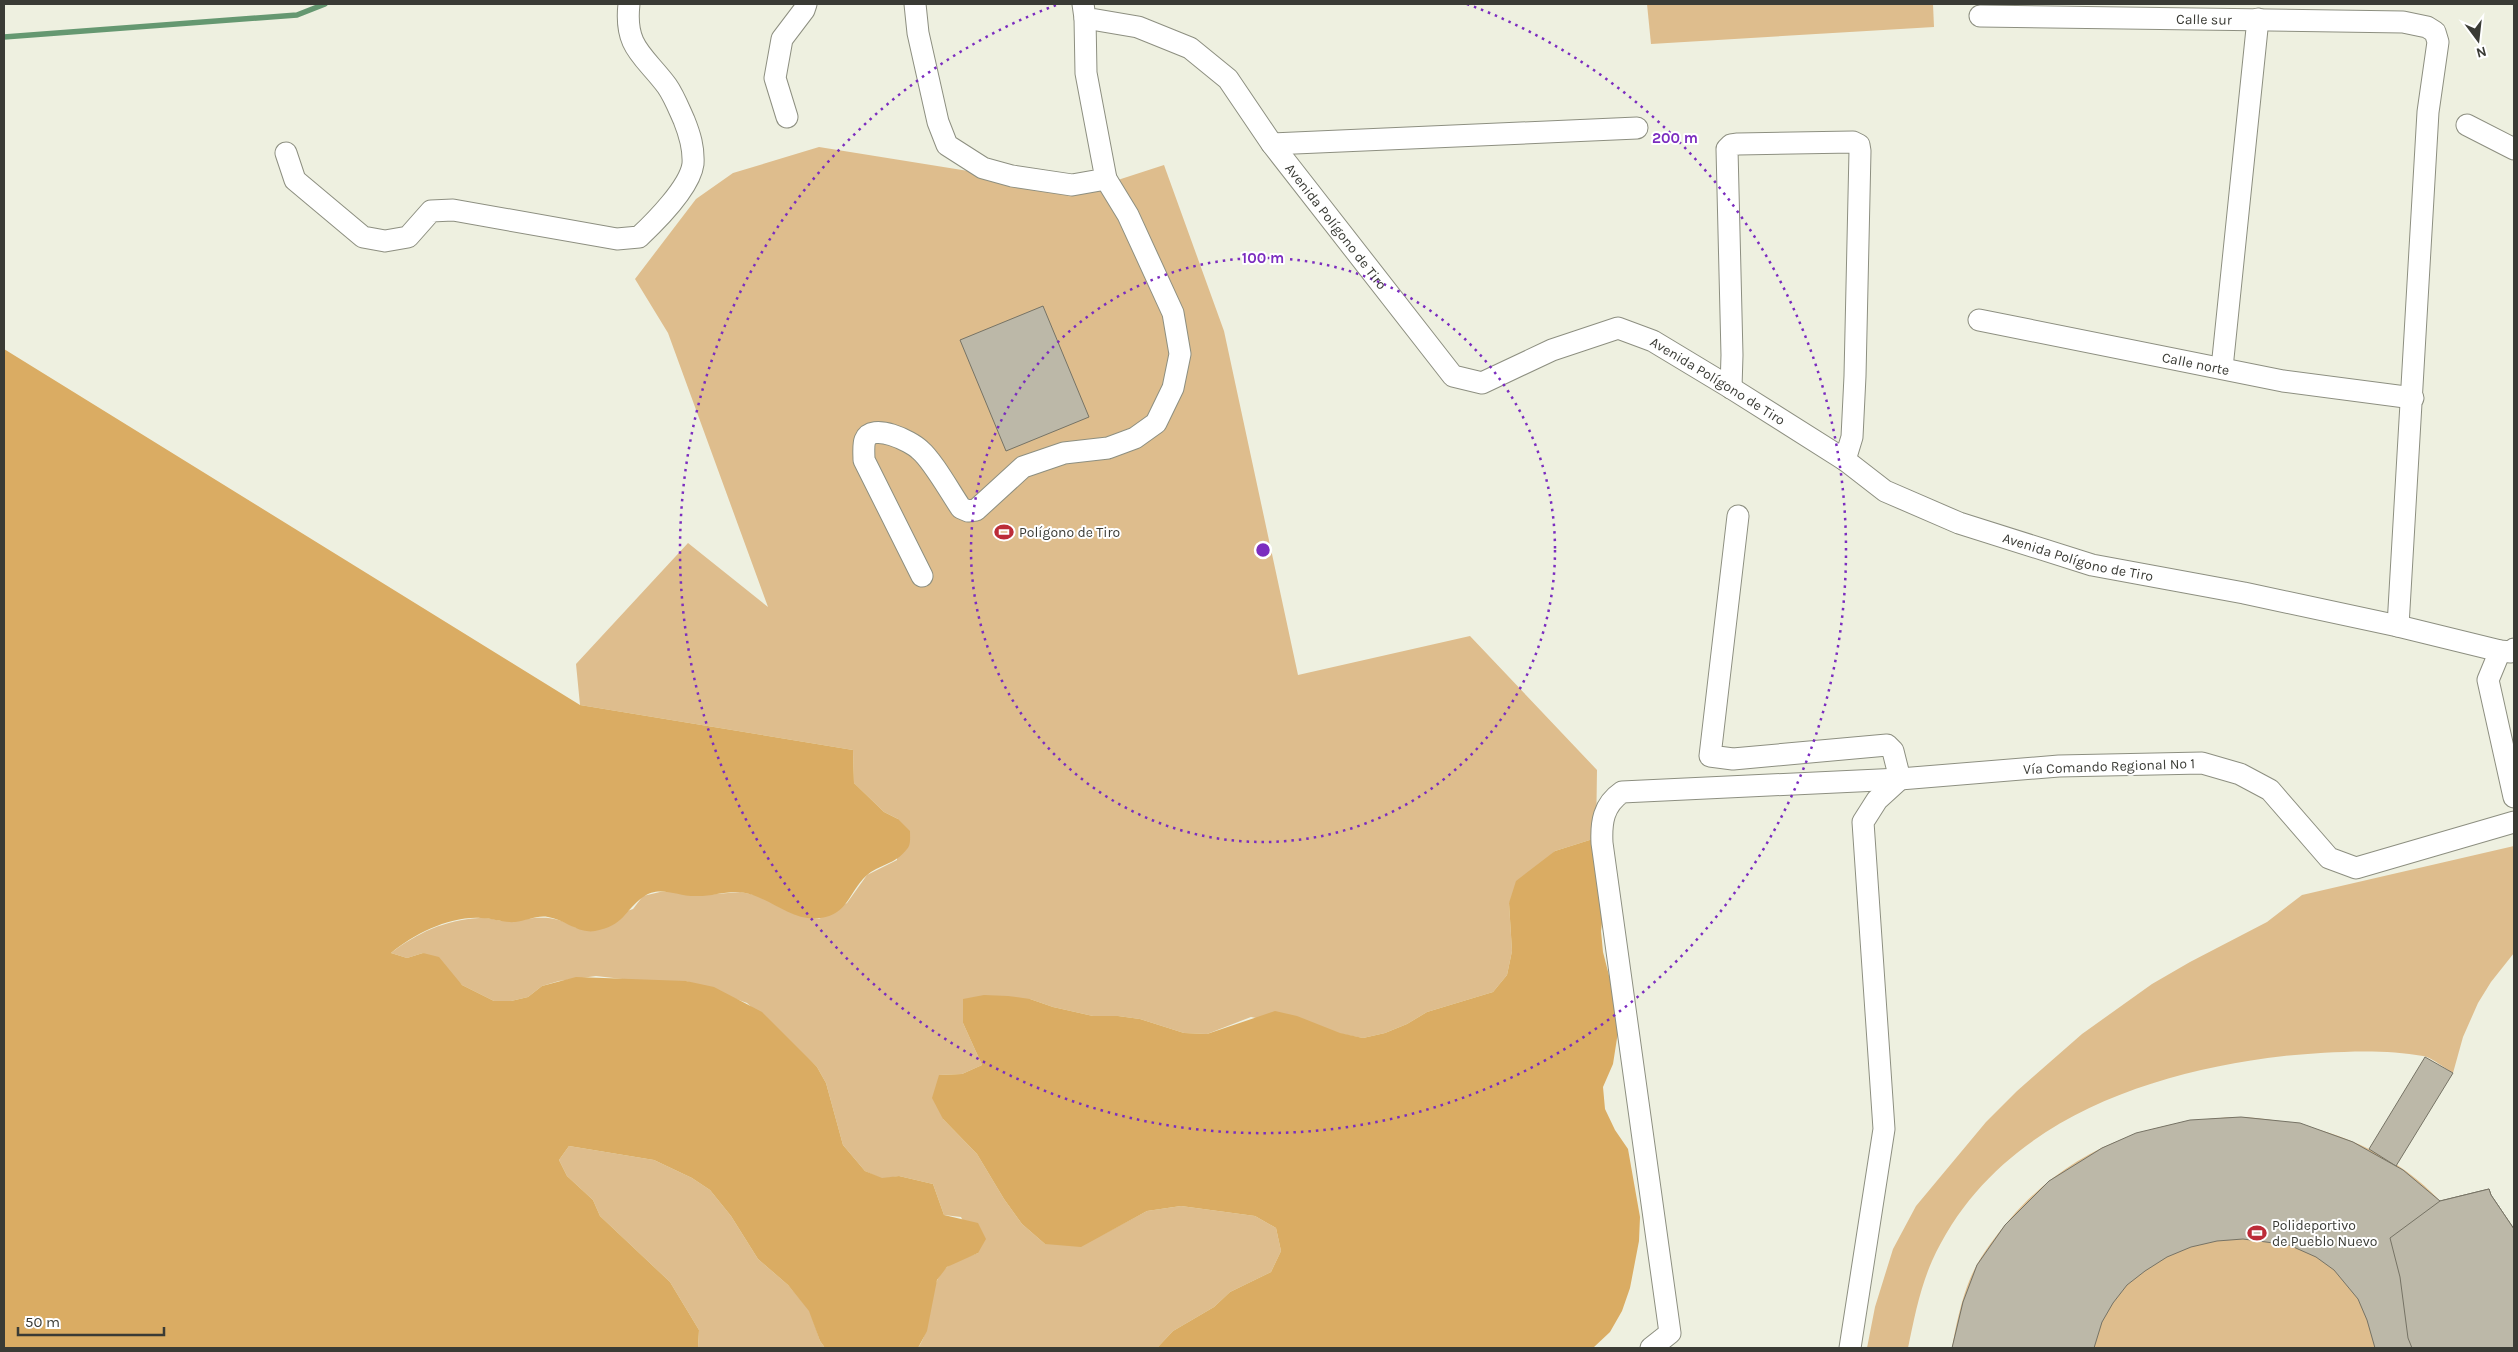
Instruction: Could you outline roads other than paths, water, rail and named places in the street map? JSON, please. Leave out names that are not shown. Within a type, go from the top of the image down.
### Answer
[{"type":"street","points":[[286,153],[295,180],[363,237],[385,241],[408,238],[431,212],[453,210],[617,239],[639,237],[660,216],[681,190],[693,166],[692,141],[668,87],[643,59],[629,34],[629,4]]},
{"type":"street","points":[[787,117],[775,78],[782,39],[804,10],[806,4]]},
{"type":"street","points":[[915,4],[918,33],[938,122],[947,145],[984,168],[1012,176],[1072,185],[1106,179]]},
{"type":"street","points":[[922,576],[864,460],[864,441],[868,435],[875,432],[896,435],[920,450],[961,508],[968,511],[976,510],[1023,467],[1064,453],[1108,448],[1135,438],[1156,423],[1173,388],[1180,354],[1173,314],[1128,215],[1106,179],[1086,73],[1084,11]]},
{"type":"street","name":"Avenida Polígono de Tiro","points":[[1084,11],[1138,27],[1190,48],[1228,79],[1272,144],[1453,376],[1482,383],[1552,350],[1618,328],[1653,341],[1731,388],[1845,460],[1885,491],[1959,523],[2092,565],[2244,593],[2510,652]]},
{"type":"street","name":"Calle sur","points":[[1980,16],[2403,22],[2428,27],[2435,32],[2438,42],[2428,112],[2413,398]]},
{"type":"street","points":[[2222,368],[2258,19]]},
{"type":"street","points":[[2467,125],[2514,149]]},
{"type":"street","points":[[1272,144],[1637,128]]},
{"type":"street","points":[[1731,388],[1732,355],[1727,149],[1731,145],[1738,144],[1853,142],[1859,145],[1856,376],[1852,437],[1845,460]]},
{"type":"street","name":"Calle norte","points":[[1979,320],[2283,381],[2413,398]]},
{"type":"street","points":[[2398,626],[2413,398]]},
{"type":"street","points":[[1738,516],[1710,756],[1733,759],[1887,745],[1893,751],[1900,779],[1877,800],[1863,822],[1884,1129],[1850,1348]]},
{"type":"street","points":[[2510,652],[2488,680],[2514,797]]},
{"type":"street","name":"Vía Comando Regional Nº 1","points":[[1651,1348],[1670,1333],[1602,844],[1601,823],[1608,805],[1622,792],[1900,779],[2059,766],[2202,763],[2240,774],[2270,790],[2329,858],[2356,868],[2514,822]]},
{"type":"waterway","points":[[4,37],[297,15],[325,4]]},
{"type":"place","name":"Polígono de Tiro","points":[[1004,532]]},
{"type":"place","name":"Polideportivo de Pueblo Nuevo","points":[[2257,1233]]}]
